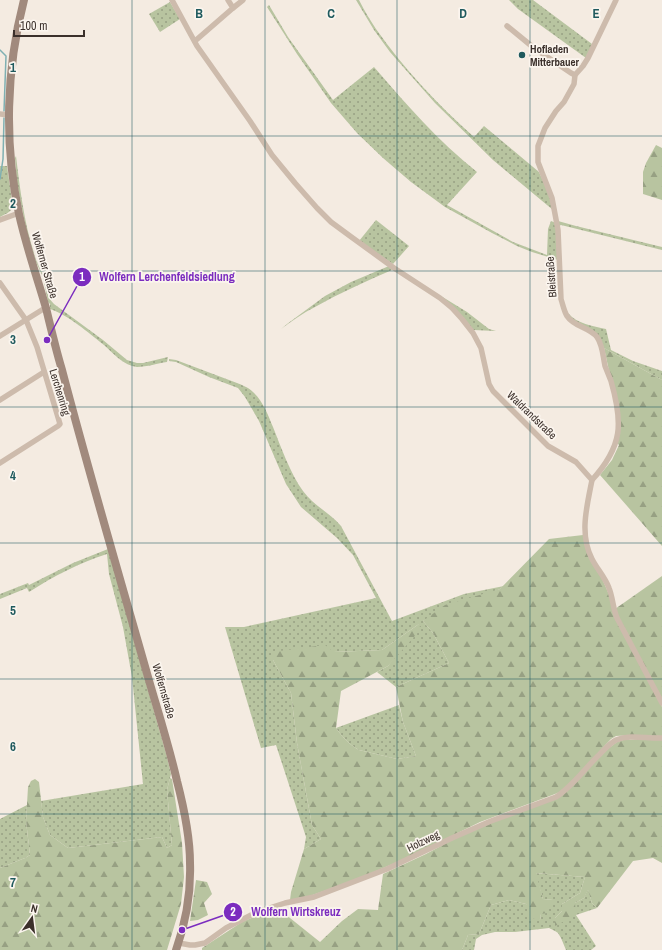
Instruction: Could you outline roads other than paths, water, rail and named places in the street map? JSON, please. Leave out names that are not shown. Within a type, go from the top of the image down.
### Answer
[{"type":"main road","name":"Wolferner Straße","points":[[24,0],[19,20],[10,83],[11,161],[19,213],[30,258],[81,442]]},
{"type":"main road","name":"Wolfernstraße","points":[[81,442],[172,761],[186,820],[189,843],[190,877],[187,908],[178,946]]},
{"type":"street","points":[[172,0],[195,41],[243,0]]},
{"type":"street","points":[[228,0],[233,8]]},
{"type":"street","points":[[507,26],[534,48],[575,75],[588,58],[616,0]]},
{"type":"street","name":"Waldrandstraße","points":[[195,41],[272,155],[317,208],[331,222],[452,308],[473,333],[481,348],[489,384],[493,392],[548,446],[576,462],[592,480]]},
{"type":"street","name":"Bleistraße","points":[[575,75],[574,84],[564,102],[545,128],[538,146],[538,162],[552,198],[558,230],[563,305],[567,316],[577,324],[591,331],[599,341],[613,389],[619,421],[616,445],[602,469],[592,480]]},
{"type":"street","points":[[0,114],[10,114]]},
{"type":"street","points":[[0,220],[19,213]]},
{"type":"street","name":"Lerchenring","points":[[0,283],[26,320],[37,347],[60,424],[0,463]]},
{"type":"street","points":[[0,336],[45,308]]},
{"type":"street","points":[[0,400],[44,372]]},
{"type":"street","points":[[592,480],[584,527],[588,548],[591,557],[610,590],[615,614],[662,703]]},
{"type":"street","name":"Holzweg","points":[[178,946],[205,943],[226,928],[257,912],[285,903],[314,897],[388,869],[491,821],[556,797],[565,791],[594,760],[616,740],[626,737],[653,739],[662,738]]},
{"type":"waterway","points":[[0,50],[6,56],[4,111]]},
{"type":"waterway","points":[[0,179],[3,159],[4,118]]},
{"type":"place","name":"Hofladen Mitterbauer","points":[[522,55]]},
{"type":"place","name":"Wolfern Lerchenfeldsiedlung","points":[[47,340]]},
{"type":"place","name":"Wolfern Wirtskreuz","points":[[182,930]]}]
